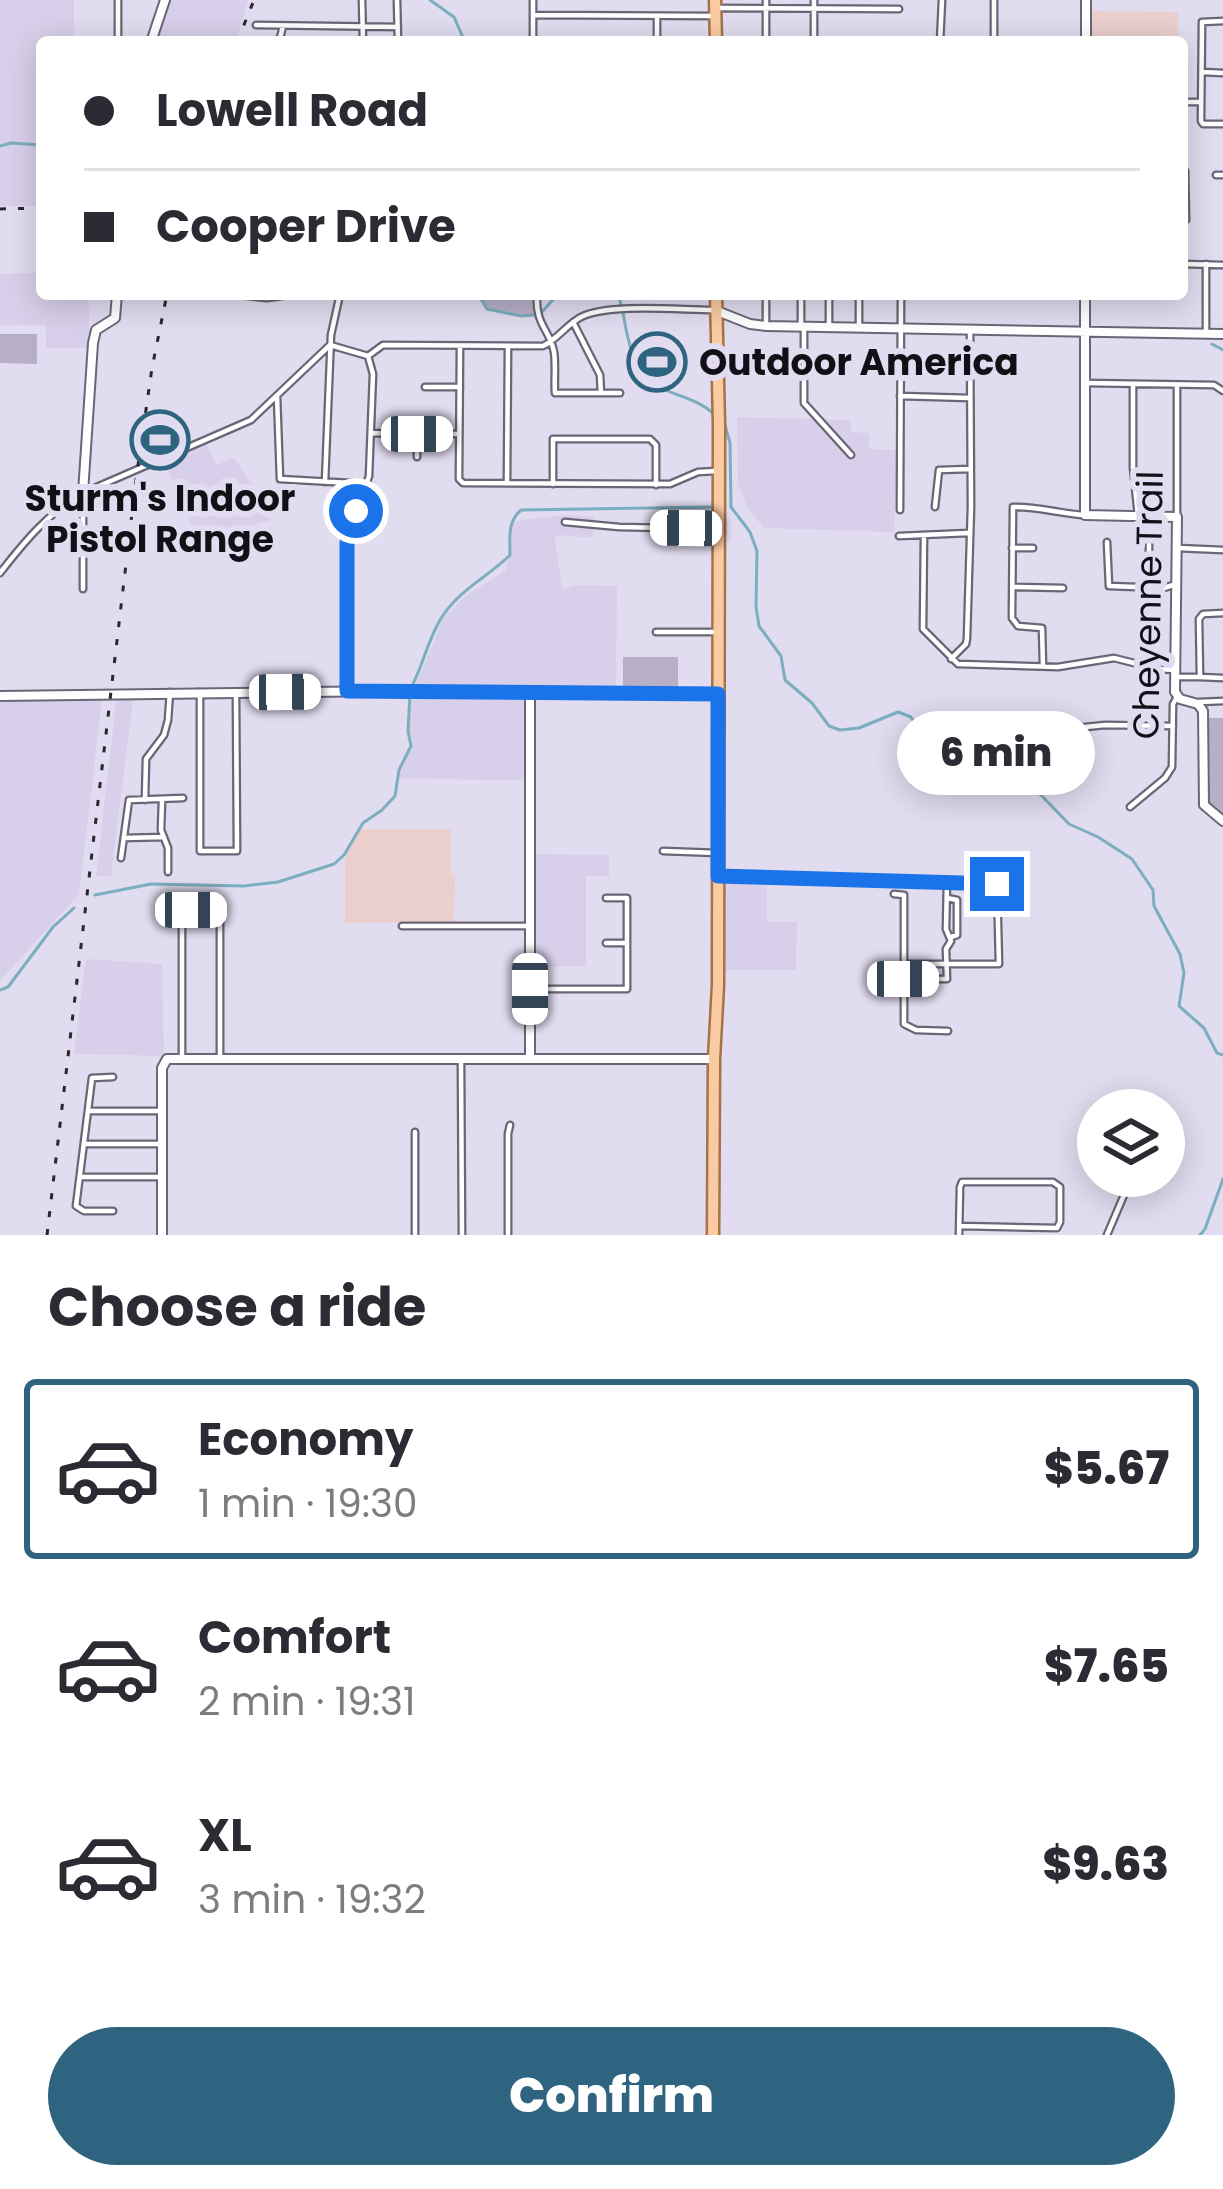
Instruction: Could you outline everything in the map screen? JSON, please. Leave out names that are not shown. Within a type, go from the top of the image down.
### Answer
[{"type":"main road","points":[[713,1235],[718,985],[716,300]]},
{"type":"street","points":[[118,0],[118,36]]},
{"type":"street","points":[[153,36],[165,0]]},
{"type":"street","points":[[362,0],[362,36]]},
{"type":"street","points":[[397,0],[398,36]]},
{"type":"street","points":[[533,0],[533,36]]},
{"type":"street","points":[[940,36],[942,0]]},
{"type":"street","points":[[994,0],[994,36]]},
{"type":"street","points":[[1086,0],[1086,36]]},
{"type":"street","points":[[533,15],[657,16],[766,4],[899,9]]},
{"type":"street","points":[[766,4],[766,36]]},
{"type":"street","points":[[814,4],[814,36]]},
{"type":"street","points":[[657,16],[657,36]]},
{"type":"street","points":[[1223,21],[1203,21],[1202,72],[1202,123],[1223,124]]},
{"type":"street","points":[[256,26],[398,27]]},
{"type":"street","points":[[280,36],[283,26]]},
{"type":"street","points":[[1202,72],[1223,73]]},
{"type":"street","points":[[1188,102],[1202,102]]},
{"type":"street","points":[[1188,264],[1222,265]]},
{"type":"street","points":[[1206,264],[1206,334]]},
{"type":"street","points":[[83,590],[83,493],[94,333],[115,318],[116,300]]},
{"type":"street","points":[[325,482],[330,345],[339,300]]},
{"type":"street","points":[[537,300],[536,311],[554,348],[555,393],[620,393]]},
{"type":"street","points":[[766,300],[766,326]]},
{"type":"street","points":[[802,300],[804,403],[851,455]]},
{"type":"street","points":[[829,300],[829,327]]},
{"type":"street","points":[[859,300],[859,328]]},
{"type":"street","points":[[900,510],[901,300]]},
{"type":"street","points":[[1085,300],[1085,515]]},
{"type":"street","points":[[682,310],[682,321]]},
{"type":"street","points":[[368,356],[382,345],[537,346],[598,311],[716,310],[766,326],[1223,334]]},
{"type":"street","points":[[717,340],[725,324],[739,320]]},
{"type":"street","points":[[573,322],[600,375],[601,393]]},
{"type":"street","points":[[951,659],[968,638],[970,330]]},
{"type":"street","points":[[0,572],[44,520],[83,493],[251,420],[330,345]]},
{"type":"street","points":[[330,345],[368,356]]},
{"type":"street","points":[[460,346],[460,482],[656,485],[698,472],[719,472]]},
{"type":"street","points":[[507,483],[508,346]]},
{"type":"street","points":[[347,691],[348,537],[368,484],[373,374],[368,356]]},
{"type":"street","points":[[1085,383],[1214,385],[1223,391]]},
{"type":"street","points":[[1133,384],[1132,468],[1138,516]]},
{"type":"street","name":"Cheyenne Trail","points":[[1130,807],[1170,772],[1173,762],[1177,385]]},
{"type":"street","points":[[425,388],[460,387]]},
{"type":"street","points":[[278,396],[280,479],[368,484]]},
{"type":"street","points":[[900,396],[970,398]]},
{"type":"street","points":[[371,434],[459,434]]},
{"type":"street","points":[[417,434],[417,457]]},
{"type":"street","points":[[553,484],[553,439],[650,439],[656,446],[656,485]]},
{"type":"street","points":[[935,507],[939,470],[969,470]]},
{"type":"street","points":[[1085,502],[1091,512],[1101,515]]},
{"type":"street","points":[[1043,667],[1041,627],[1013,622],[1013,507],[1064,514],[1177,517]]},
{"type":"street","points":[[566,522],[719,529]]},
{"type":"street","points":[[898,536],[968,533]]},
{"type":"street","points":[[924,535],[923,629],[961,666],[1062,667],[1114,658],[1175,673],[1223,678]]},
{"type":"street","points":[[1107,542],[1107,585],[1176,588]]},
{"type":"street","points":[[1149,588],[1150,544]]},
{"type":"street","points":[[1012,548],[1033,548]]},
{"type":"street","points":[[1177,548],[1223,550]]},
{"type":"street","points":[[1012,587],[1064,588]]},
{"type":"street","points":[[1200,677],[1200,617],[1223,613]]},
{"type":"street","points":[[656,632],[719,632]]},
{"type":"street","points":[[530,691],[530,1059]]},
{"type":"street","points":[[146,800],[146,759],[164,735],[170,692]]},
{"type":"street","points":[[200,692],[200,851],[237,851],[236,692]]},
{"type":"street","points":[[0,695],[718,694]]},
{"type":"street","points":[[1177,697],[1201,707],[1204,805],[1223,821]]},
{"type":"street","points":[[1193,703],[1223,701]]},
{"type":"street","points":[[1061,768],[1061,735],[1066,728],[1173,726]]},
{"type":"street","points":[[121,858],[128,802],[183,798]]},
{"type":"street","points":[[162,801],[168,872]]},
{"type":"street","points":[[124,838],[164,837]]},
{"type":"street","points":[[663,851],[718,853]]},
{"type":"street","points":[[718,876],[997,884],[999,964],[904,964]]},
{"type":"street","points":[[903,979],[947,979],[946,949],[951,938],[946,929],[947,882]]},
{"type":"street","points":[[894,894],[904,896],[904,1024],[916,1030],[948,1031]]},
{"type":"street","points":[[530,989],[627,989],[627,898],[606,898]]},
{"type":"street","points":[[182,1058],[182,913],[220,910],[220,1058]]},
{"type":"street","points":[[402,926],[530,926]]},
{"type":"street","points":[[894,931],[904,931]]},
{"type":"street","points":[[606,943],[626,943]]},
{"type":"street","points":[[162,1235],[164,1062],[171,1058],[714,1059]]},
{"type":"street","points":[[461,1060],[462,1235]]},
{"type":"street","points":[[112,1211],[76,1206],[92,1078],[113,1077]]},
{"type":"street","points":[[88,1111],[162,1111]]},
{"type":"street","points":[[508,1235],[510,1125]]},
{"type":"street","points":[[415,1132],[415,1235]]},
{"type":"street","points":[[84,1144],[162,1144]]},
{"type":"street","points":[[80,1177],[161,1177]]},
{"type":"street","points":[[959,1235],[962,1182],[1059,1184],[1059,1227],[960,1226]]},
{"type":"street","points":[[1107,1235],[1123,1197]]},
{"type":"shaded area","points":[[0,0],[74,0],[74,36],[36,36],[36,206],[0,206]]},
{"type":"shaded area","points":[[165,0],[248,0],[238,36],[153,36]]},
{"type":"shaded area","points":[[1089,11],[1178,12],[1178,36],[1089,36]]},
{"type":"shaded area","points":[[36,273],[36,300],[88,300],[90,348],[46,348],[46,325],[0,325],[0,274]]},
{"type":"shaded area","points":[[482,300],[537,300],[537,315],[487,309]]},
{"type":"shaded area","points":[[0,334],[37,334],[37,364],[0,363]]},
{"type":"shaded area","points":[[737,417],[851,420],[851,432],[869,433],[869,449],[897,450],[894,532],[764,528],[747,507],[738,483]]},
{"type":"shaded area","points":[[205,440],[216,465],[234,458],[267,506],[271,520],[198,542],[163,459]]},
{"type":"shaded area","points":[[566,515],[594,517],[593,538],[555,538],[562,589],[617,586],[616,688],[415,687],[444,617],[467,595],[506,570],[513,523]]},
{"type":"shaded area","points":[[623,657],[678,657],[678,691],[623,691]]},
{"type":"shaded area","points":[[410,691],[530,691],[530,780],[398,779],[411,746]]},
{"type":"shaded area","points":[[134,692],[111,876],[96,876],[117,694]]},
{"type":"shaded area","points":[[0,700],[102,701],[79,894],[0,981]]},
{"type":"shaded area","points":[[1204,718],[1223,718],[1223,821],[1203,799]]},
{"type":"shaded area","points":[[359,829],[451,829],[454,922],[345,923],[345,853]]},
{"type":"shaded area","points":[[533,854],[609,855],[609,876],[586,876],[586,966],[532,967]]},
{"type":"shaded area","points":[[725,881],[767,881],[767,922],[797,922],[796,970],[724,970]]},
{"type":"shaded area","points":[[86,959],[162,964],[164,1056],[74,1054]]},
{"type":"waterway","points":[[430,0],[454,17],[462,36]]},
{"type":"waterway","points":[[0,146],[36,145]]},
{"type":"waterway","points":[[482,300],[487,309],[535,315]]},
{"type":"waterway","points":[[541,313],[553,300]]},
{"type":"waterway","points":[[620,300],[622,308]]},
{"type":"waterway","points":[[623,312],[630,345],[644,375],[714,414]]},
{"type":"waterway","points":[[1212,344],[1223,350]]},
{"type":"waterway","points":[[725,425],[730,443],[731,507],[750,532],[757,551],[759,626],[781,656],[785,680],[812,703],[829,726],[840,730],[859,728],[898,712],[911,717],[917,727],[938,727],[955,756],[996,780],[1040,794],[1069,824],[1132,859],[1153,890],[1154,906],[1180,954],[1184,973],[1179,1006],[1204,1028],[1217,1053],[1223,1055]]},
{"type":"waterway","points":[[412,686],[444,614],[510,555],[511,525],[521,510],[712,507]]},
{"type":"waterway","points":[[95,895],[151,884],[278,882],[334,864],[363,823],[395,796],[399,770],[411,746],[410,694]]},
{"type":"waterway","points":[[0,990],[8,987],[53,927],[74,908]]},
{"type":"waterway","points":[[1200,1235],[1223,1179]]},
{"type":"railway","points":[[239,36],[254,0]]},
{"type":"railway","points":[[0,209],[36,208]]},
{"type":"railway","points":[[47,1235],[136,479],[166,300]]},
{"type":"place","name":"Outdoor America","points":[[657,362]]},
{"type":"place","name":"Sturm's Indoor Pistol Range","points":[[160,440]]},
{"type":"route","points":[[356,511],[347,543],[347,691],[718,694],[718,876],[997,884]]}]
